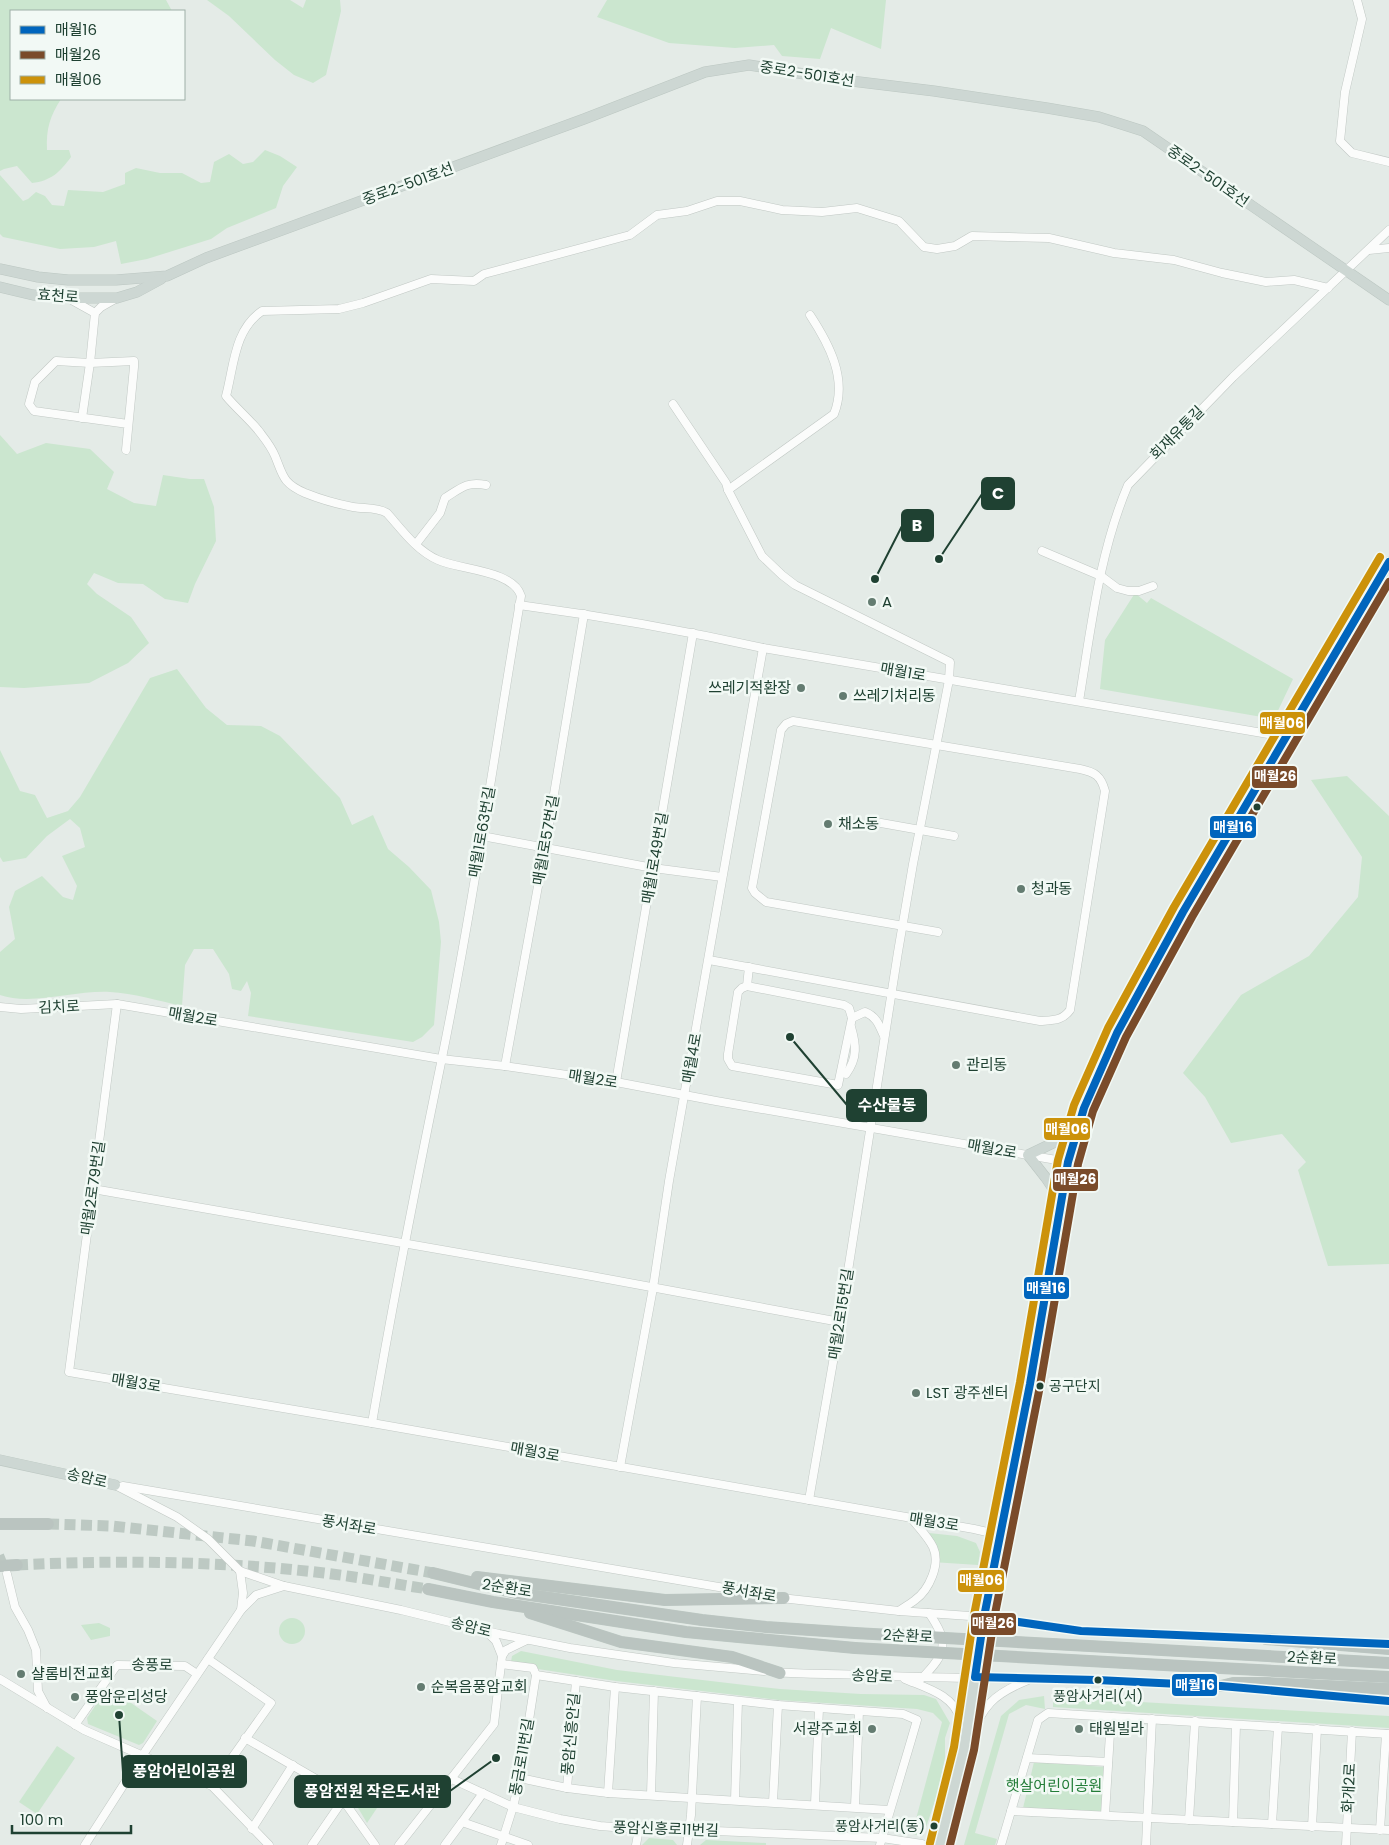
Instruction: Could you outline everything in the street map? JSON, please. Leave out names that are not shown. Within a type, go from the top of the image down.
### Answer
[{"type":"highway","points":[[0,1524],[48,1524]]},
{"type":"highway","points":[[4,1570],[17,1565]]},
{"type":"highway","name":"2순환로","points":[[784,1598],[665,1600],[595,1593],[509,1580],[433,1573],[516,1593],[766,1627],[1389,1663]]},
{"type":"highway","name":"2순환로","points":[[428,1589],[493,1602],[686,1632],[855,1648],[1389,1676]]},
{"type":"highway","points":[[493,1602],[621,1642],[732,1657],[780,1673]]},
{"type":"highway","points":[[1266,1639],[1389,1650]]},
{"type":"highway","points":[[1221,1686],[1233,1683],[1267,1683],[1389,1689]]},
{"type":"main road","name":"중로2-501호선","points":[[116,280],[167,276],[206,258],[584,120],[705,72],[749,65],[1047,108],[1099,117],[1143,131],[1389,300]]},
{"type":"main road","name":"효천로","points":[[0,269],[68,280],[116,280]]},
{"type":"main road","name":"효천로","points":[[0,288],[33,295],[66,298],[117,298],[137,292],[167,276]]},
{"type":"main road","points":[[940,1845],[964,1748],[984,1617],[1030,1384],[1068,1162],[1077,1129],[1092,1088],[1122,1025],[1183,912],[1389,562]]},
{"type":"main road","points":[[1062,1202],[1028,1155],[1054,1143],[1066,1133],[1077,1129]]},
{"type":"main road","name":"송암로","points":[[0,1460],[115,1485]]},
{"type":"street","points":[[1357,0],[1362,19],[1345,92],[1340,141],[1352,153],[1389,162]]},
{"type":"street","points":[[519,605],[521,596],[516,586],[500,577],[437,559],[416,544],[387,513],[381,510],[354,507],[324,499],[304,492],[288,482],[280,472],[268,444],[252,423],[226,396],[232,376],[235,350],[251,318],[262,311],[339,309],[363,303],[431,279],[474,282],[484,274],[630,235],[657,215],[687,211],[717,201],[740,201],[782,210],[822,212],[857,208],[899,221],[924,247],[937,249],[955,246],[972,236],[1049,238],[1114,253],[1174,260],[1266,282],[1294,280],[1328,288]]},
{"type":"street","name":"회재유통길","points":[[1079,701],[1101,576],[1125,491],[1135,476],[1233,377],[1389,230]]},
{"type":"street","points":[[1369,250],[1389,248]]},
{"type":"street","points":[[66,298],[95,313]]},
{"type":"street","points":[[82,418],[95,313],[101,307],[117,298]]},
{"type":"street","points":[[728,490],[834,414],[838,404],[839,392],[836,364],[830,348],[810,315]]},
{"type":"street","points":[[126,450],[134,361],[90,363],[56,361],[35,382],[29,404],[34,411],[128,424]]},
{"type":"street","points":[[673,404],[726,483],[762,556],[782,576],[795,585],[950,662],[949,680]]},
{"type":"street","points":[[416,544],[440,513],[445,498],[467,484],[475,482],[486,485]]},
{"type":"street","points":[[1042,551],[1101,576],[1117,588],[1139,591],[1153,586]]},
{"type":"street","name":"매월1로","points":[[519,605],[584,614],[693,633],[763,648],[1286,737]]},
{"type":"street","name":"매월1로63번길","points":[[372,1423],[482,836],[519,605]]},
{"type":"street","name":"매월1로57번길","points":[[505,1066],[545,848],[584,614]]},
{"type":"street","name":"매월1로49번길","points":[[616,1082],[693,633]]},
{"type":"street","name":"매월4로","points":[[620,1467],[653,1288],[669,1181],[763,648]]},
{"type":"street","name":"매월2로15번길","points":[[809,1500],[840,1322],[902,926],[949,680]]},
{"type":"street","points":[[709,960],[891,992],[1040,1021],[1059,1020],[1066,1016],[1073,1002],[1105,791],[1103,783],[1098,776],[1093,772],[1080,769],[936,743],[793,721],[786,724],[781,730],[752,888],[755,893],[766,902],[938,932]]},
{"type":"street","points":[[881,823],[954,836]]},
{"type":"street","points":[[482,836],[653,868],[722,877]]},
{"type":"street","points":[[747,986],[749,967]]},
{"type":"street","points":[[846,1074],[851,1067],[857,1045],[851,1021],[849,1008],[844,1005],[747,986],[738,992],[728,1054],[728,1059],[732,1066],[838,1085],[851,1021],[865,1012],[872,1014],[876,1018],[885,1037]]},
{"type":"street","name":"매월2로","points":[[117,1004],[441,1059],[616,1082],[1068,1162]]},
{"type":"street","name":"김치로","points":[[0,1007],[20,1009],[117,1004]]},
{"type":"street","name":"매월2로79번길","points":[[68,1372],[117,1004]]},
{"type":"street","points":[[93,1189],[840,1322]]},
{"type":"street","name":"매월3로","points":[[68,1372],[372,1423],[1000,1535]]},
{"type":"street","name":"송암로","points":[[115,1485],[177,1517],[208,1539],[240,1571],[284,1586],[570,1648],[674,1662],[780,1673],[866,1675],[901,1678],[975,1677],[1221,1686],[1389,1701]]},
{"type":"street","name":"풍서좌로","points":[[115,1485],[784,1598],[898,1611],[984,1617],[1081,1631],[1389,1644]]},
{"type":"street","points":[[898,1611],[921,1595],[928,1585],[936,1564],[934,1548],[912,1519]]},
{"type":"street","points":[[4,1570],[15,1607],[28,1630],[36,1650],[38,1691],[48,1710]]},
{"type":"street","points":[[240,1571],[243,1593],[241,1610]]},
{"type":"street","name":"송풍로","points":[[85,1845],[142,1756],[241,1610],[256,1595],[284,1586]]},
{"type":"street","points":[[922,1678],[936,1664],[942,1647],[941,1632],[929,1613]]},
{"type":"street","points":[[485,1630],[496,1641],[502,1660]]},
{"type":"street","points":[[398,1845],[494,1724],[502,1660],[506,1650],[527,1640]]},
{"type":"street","points":[[208,1660],[270,1703],[212,1786]]},
{"type":"street","name":"풍암신흥안길","points":[[502,1660],[533,1668],[536,1675],[615,1687],[778,1705],[903,1714],[917,1720],[881,1842]]},
{"type":"street","name":"송풍로","points":[[75,1726],[117,1665],[185,1666],[197,1674]]},
{"type":"street","name":"풍금로11번길","points":[[502,1841],[520,1778],[536,1675]]},
{"type":"street","points":[[901,1678],[940,1694],[951,1702],[960,1719],[964,1748]]},
{"type":"street","points":[[0,1679],[75,1726],[212,1786],[269,1845]]},
{"type":"street","points":[[964,1748],[983,1710],[991,1701],[1009,1688],[1032,1679]]},
{"type":"street","name":"풍암신흥안길","points":[[566,1788],[576,1681]]},
{"type":"street","points":[[608,1793],[615,1687]]},
{"type":"street","points":[[651,1795],[654,1691]]},
{"type":"street","points":[[687,1845],[692,1797],[696,1696]]},
{"type":"street","points":[[735,1800],[738,1701]]},
{"type":"street","points":[[773,1802],[778,1705]]},
{"type":"street","points":[[815,1804],[819,1708]]},
{"type":"street","points":[[855,1806],[859,1711]]},
{"type":"street","points":[[1001,1845],[1038,1720],[1048,1713],[1387,1734],[1380,1830]]},
{"type":"street","points":[[1105,1815],[1111,1717]]},
{"type":"street","points":[[1146,1845],[1152,1719]]},
{"type":"street","points":[[1189,1820],[1195,1721]]},
{"type":"street","points":[[1232,1822],[1236,1725]]},
{"type":"street","points":[[1272,1824],[1278,1727]]},
{"type":"street","points":[[1312,1827],[1317,1729]]},
{"type":"street","name":"화개2로","points":[[1346,1845],[1352,1731]]},
{"type":"street","points":[[245,1738],[323,1783],[344,1800],[375,1845]]},
{"type":"street","points":[[1026,1758],[1108,1762]]},
{"type":"street","points":[[252,1829],[293,1765]]},
{"type":"street","name":"풍암신흥안길","points":[[520,1778],[566,1788],[608,1793],[855,1806],[889,1810]]},
{"type":"street","name":"풍암신흥로11번길","points":[[452,1779],[513,1807],[560,1819],[600,1826],[690,1830],[835,1841],[922,1844]]},
{"type":"street","points":[[445,1845],[483,1793]]},
{"type":"street","points":[[312,1845],[344,1800]]},
{"type":"street","points":[[1011,1811],[1389,1830]]},
{"type":"street","points":[[462,1822],[502,1841],[528,1845]]},
{"type":"street","points":[[636,1845],[639,1829]]},
{"type":"green space","points":[[0,0],[166,0],[171,10],[10,10],[10,100],[60,100],[50,123],[47,136],[47,150],[69,150],[71,157],[54,175],[39,182],[32,183],[17,166],[0,171]]},
{"type":"green space","points":[[207,0],[290,0],[303,8],[306,0],[340,0],[341,11],[326,75],[313,83],[294,75],[275,60],[229,16]]},
{"type":"green space","points":[[607,0],[886,0],[881,49],[831,28],[820,59],[782,56],[774,45],[735,48],[669,43],[597,17]]},
{"type":"green space","points":[[265,150],[280,156],[297,167],[283,186],[276,208],[227,228],[211,239],[147,259],[121,264],[116,241],[94,247],[60,249],[3,237],[0,234],[0,175],[23,201],[36,192],[45,196],[52,205],[64,206],[68,190],[103,192],[125,184],[125,173],[136,168],[160,173],[182,173],[201,183],[210,182],[214,162],[229,154],[243,164],[253,162]]},
{"type":"green space","points":[[0,435],[17,454],[46,443],[90,449],[114,472],[107,489],[134,503],[156,506],[163,475],[204,479],[214,507],[216,541],[188,603],[165,599],[143,584],[118,583],[94,573],[87,584],[97,594],[131,617],[149,643],[128,663],[89,683],[24,688],[0,687]]},
{"type":"green space","points":[[1135,593],[1147,603],[1151,598],[1293,679],[1274,719],[1100,689],[1105,640]]},
{"type":"green space","points":[[177,669],[206,708],[227,725],[261,726],[280,736],[340,798],[352,825],[373,815],[388,849],[431,890],[439,922],[441,942],[434,1025],[422,1037],[413,1042],[248,1016],[251,993],[247,981],[241,991],[232,989],[229,974],[213,949],[194,949],[185,965],[182,1006],[110,992],[25,999],[0,995],[0,952],[15,939],[9,907],[15,891],[42,876],[63,897],[73,900],[77,886],[62,856],[85,847],[80,828],[70,819],[47,836],[26,858],[3,862],[0,857],[0,750],[20,791],[35,795],[47,818],[68,811],[80,797],[150,678]]},
{"type":"green space","points":[[1347,776],[1389,816],[1389,1264],[1328,1266],[1298,1170],[1306,1162],[1282,1134],[1231,1143],[1205,1097],[1183,1073],[1241,995],[1309,956],[1358,897],[1362,857],[1311,780]]},
{"type":"green space","points":[[929,1533],[957,1536],[976,1543],[980,1552],[978,1565],[932,1562],[934,1542]]},
{"type":"green space","points":[[292,1618],[302,1621],[305,1631],[302,1641],[292,1644],[282,1641],[279,1631],[282,1621]]},
{"type":"green space","points":[[99,1623],[110,1628],[110,1636],[91,1640],[81,1625]]},
{"type":"green space","points":[[521,1651],[617,1670],[780,1689],[861,1694],[924,1695],[936,1699],[950,1723],[945,1738],[945,1758],[937,1795],[923,1836],[912,1834],[942,1722],[933,1713],[917,1709],[779,1700],[616,1681],[538,1669],[535,1664],[511,1662],[512,1656]]},
{"type":"green space","points":[[108,1687],[157,1721],[143,1743],[139,1745],[88,1724],[87,1718]]},
{"type":"green space","points":[[1044,1696],[1045,1709],[1026,1705],[1009,1714],[975,1833],[997,1839],[995,1845],[964,1845],[1001,1716],[1019,1700]]},
{"type":"green space","points":[[1053,1697],[1389,1716],[1389,1728],[1053,1707]]},
{"type":"green space","points":[[57,1746],[75,1758],[37,1814],[19,1802]]},
{"type":"green space","name":"햇살어린이공원","points":[[1034,1762],[1105,1767],[1103,1812],[1023,1808]]},
{"type":"green space","points":[[365,1776],[383,1777],[393,1784],[367,1823],[351,1796]]},
{"type":"green space","points":[[649,1838],[673,1840],[677,1845],[642,1845]]},
{"type":"green space","points":[[706,1840],[766,1843],[766,1845],[700,1845]]},
{"type":"tunnel","points":[[48,1524],[112,1526],[253,1541],[433,1573]]},
{"type":"tunnel","points":[[0,1555],[6,1570]]},
{"type":"tunnel","points":[[17,1565],[132,1562],[247,1566],[337,1575],[428,1589]]},
{"type":"transit line","name":"매월06","points":[[930,1843],[954,1747],[974,1615],[1020,1382],[1058,1160],[1074,1105],[1108,1028],[1174,907],[1380,557]]},
{"type":"transit line","name":"매월16","points":[[1389,562],[1183,912],[1117,1033],[1084,1108],[1068,1162],[1030,1384],[984,1617],[975,1677],[1221,1686],[1389,1701]]},
{"type":"transit line","name":"매월26","points":[[950,1845],[974,1750],[994,1619],[1040,1386],[1078,1164],[1093,1111],[1126,1037],[1192,917],[1389,582]]},
{"type":"transit line","name":"매월16","points":[[984,1617],[1081,1631],[1389,1644]]},
{"type":"place","name":"C","points":[[939,559]]},
{"type":"place","name":"B","points":[[875,579]]},
{"type":"place","name":"A","points":[[872,602]]},
{"type":"place","name":"쓰레기적환장","points":[[801,688]]},
{"type":"place","name":"쓰레기처리동","points":[[843,696]]},
{"type":"place","name":"채소동","points":[[828,824]]},
{"type":"place","name":"청과동","points":[[1021,889]]},
{"type":"place","name":"수산물동","points":[[790,1037]]},
{"type":"place","name":"관리동","points":[[956,1065]]},
{"type":"place","name":"공구단지","points":[[1040,1386]]},
{"type":"place","name":"LST 광주센터","points":[[916,1393]]},
{"type":"place","name":"샬롬비전교회","points":[[21,1674]]},
{"type":"place","name":"풍암사거리(서)","points":[[1098,1680]]},
{"type":"place","name":"순복음풍암교회","points":[[421,1687]]},
{"type":"place","name":"풍암운리성당","points":[[75,1697]]},
{"type":"place","name":"풍암어린이공원","points":[[119,1715]]},
{"type":"place","name":"서광주교회","points":[[872,1729]]},
{"type":"place","name":"태원빌라","points":[[1079,1729]]},
{"type":"place","name":"풍암전원 작은도서관","points":[[496,1758]]},
{"type":"place","name":"풍암사거리(동)","points":[[934,1826]]}]
